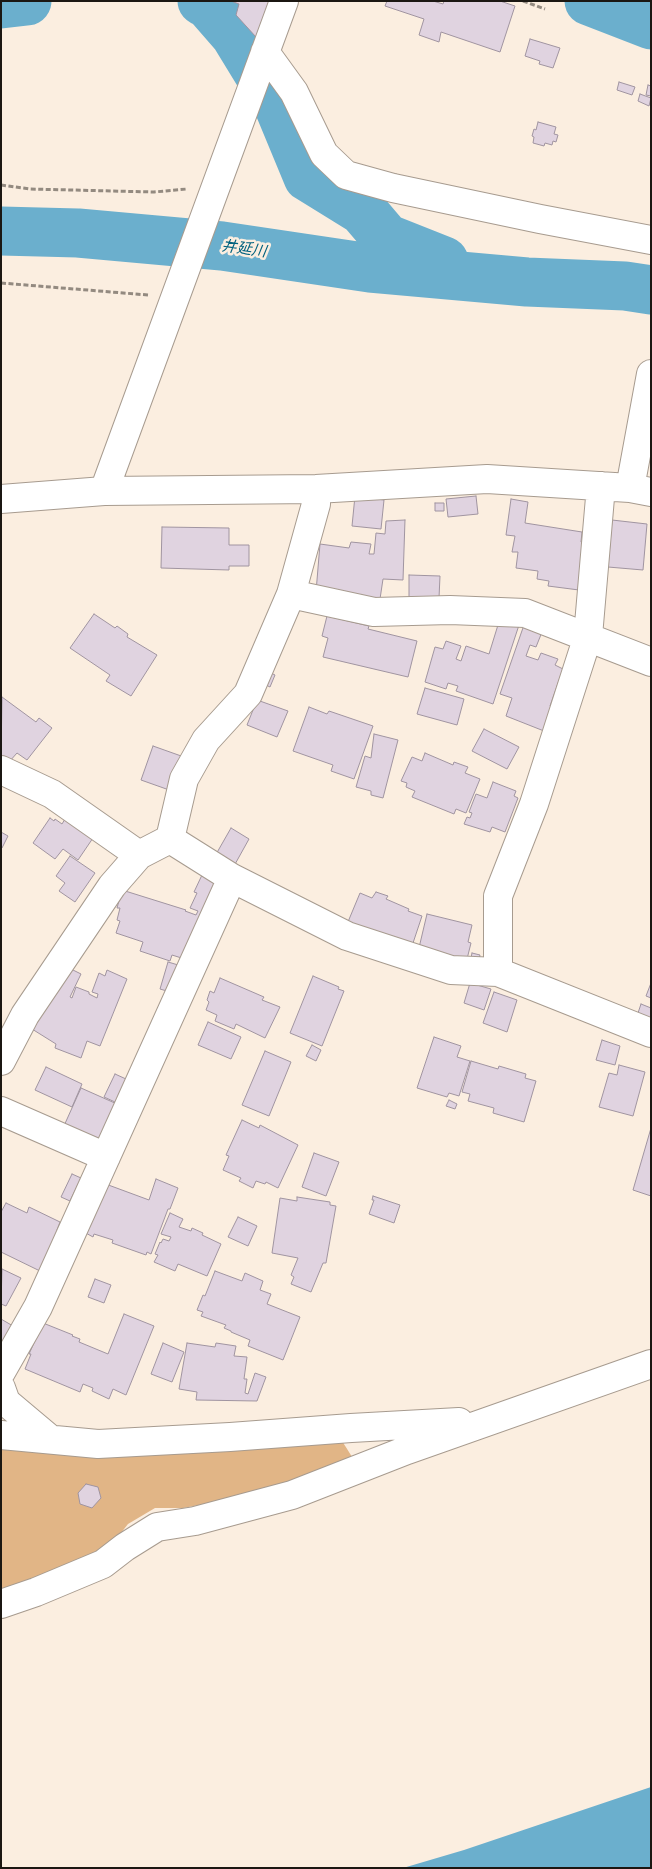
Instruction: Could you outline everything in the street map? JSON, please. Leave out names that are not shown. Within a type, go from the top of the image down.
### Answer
[{"type":"street","points":[[104,491],[284,1]]},
{"type":"street","points":[[264,52],[294,92],[324,154],[346,175],[402,190],[651,240]]},
{"type":"street","points":[[1,498],[104,491],[316,489],[487,479],[640,490],[651,374]]},
{"type":"street","points":[[498,972],[498,896],[534,804],[588,636],[601,486]]},
{"type":"street","points":[[1,1061],[25,1015],[106,894],[139,855],[170,839],[184,779],[206,740],[248,694],[291,594],[316,504],[316,489]]},
{"type":"street","points":[[291,594],[374,612],[450,610],[525,613],[651,662]]},
{"type":"street","points":[[1,770],[52,794],[139,855]]},
{"type":"street","points":[[170,839],[232,878],[347,936],[451,970],[498,972],[651,1033]]},
{"type":"street","points":[[1,1372],[38,1307],[232,878]]},
{"type":"street","points":[[1,1111],[106,1157]]},
{"type":"street","points":[[1,1604],[36,1592],[103,1564],[125,1547],[157,1527],[195,1520],[292,1495],[407,1450],[651,1364]]},
{"type":"street","points":[[1,1388],[6,1402],[50,1440]]},
{"type":"street","points":[[1,1435],[107,1444],[488,1421]]},
{"type":"path","points":[[523,1],[545,9]]},
{"type":"path","points":[[1,185],[30,189],[213,192]]},
{"type":"path","points":[[1,283],[155,296],[173,300]]},
{"type":"shaded area","points":[[337,1433],[354,1460],[247,1496],[183,1508],[155,1508],[128,1524],[113,1543],[69,1568],[1,1592],[1,1435]]},
{"type":"water","points":[[651,1787],[651,1868],[403,1868],[464,1850]]},
{"type":"building","points":[[231,1],[269,1],[256,37],[236,15],[239,4]]},
{"type":"building","points":[[387,1],[433,1],[443,4],[444,1],[500,1],[515,6],[500,52],[441,32],[439,42],[419,35],[424,19],[385,6]]},
{"type":"building","points":[[530,39],[560,48],[553,68],[539,64],[540,61],[525,56]]},
{"type":"building","points":[[619,82],[635,87],[632,95],[617,90]]},
{"type":"building","points":[[648,85],[651,86],[651,96],[646,95]]},
{"type":"building","points":[[640,94],[651,98],[649,106],[638,101]]},
{"type":"building","points":[[538,122],[556,127],[554,134],[558,135],[556,142],[553,141],[552,145],[545,143],[544,146],[533,143],[534,137],[532,136]]},
{"type":"building","points":[[355,496],[384,500],[381,529],[352,526]]},
{"type":"building","points":[[476,496],[478,514],[448,517],[446,499]]},
{"type":"building","points":[[511,499],[528,502],[525,523],[582,532],[581,542],[586,543],[579,590],[548,586],[549,581],[537,579],[538,571],[516,568],[518,552],[512,552],[515,536],[506,535]]},
{"type":"building","points":[[435,503],[444,503],[444,511],[435,511]]},
{"type":"building","points":[[405,520],[403,580],[383,579],[380,599],[316,592],[320,544],[349,548],[351,542],[371,544],[369,554],[374,554],[376,533],[385,534],[386,521]]},
{"type":"building","points":[[612,520],[647,524],[643,570],[608,567]]},
{"type":"building","points":[[162,527],[229,528],[229,545],[249,545],[249,566],[229,566],[229,570],[161,568]]},
{"type":"building","points":[[409,575],[440,576],[439,598],[409,597]]},
{"type":"building","points":[[502,612],[520,622],[493,704],[456,691],[458,686],[448,683],[446,689],[425,682],[435,647],[443,649],[446,641],[461,646],[456,659],[461,661],[466,646],[489,654]]},
{"type":"building","points":[[94,614],[115,628],[117,626],[128,634],[127,637],[157,655],[131,696],[106,681],[110,675],[70,648]]},
{"type":"building","points":[[327,616],[369,626],[368,629],[417,641],[408,677],[323,657],[328,638],[322,636]]},
{"type":"building","points":[[525,622],[544,627],[536,647],[530,645],[526,656],[538,660],[541,653],[558,659],[555,665],[563,669],[550,706],[552,707],[544,731],[506,716],[512,698],[500,694]]},
{"type":"building","points":[[269,672],[275,675],[270,687],[264,684]]},
{"type":"building","points":[[425,688],[464,699],[457,725],[417,714]]},
{"type":"building","points":[[2,697],[36,722],[39,718],[52,728],[27,760],[17,753],[9,762],[1,756]]},
{"type":"building","points":[[257,700],[288,711],[277,737],[247,725]]},
{"type":"building","points":[[309,707],[327,714],[329,711],[373,726],[354,779],[331,771],[333,765],[293,751]]},
{"type":"building","points":[[484,729],[519,747],[507,769],[472,751]]},
{"type":"building","points":[[374,734],[398,740],[383,798],[371,795],[371,791],[356,787],[365,756],[371,758]]},
{"type":"building","points":[[153,746],[184,757],[172,791],[141,780]]},
{"type":"building","points":[[425,753],[453,765],[454,762],[468,767],[465,773],[480,779],[466,813],[456,809],[454,814],[412,797],[415,791],[406,787],[407,783],[401,781],[412,757],[422,761]]},
{"type":"building","points":[[493,782],[516,791],[514,796],[518,798],[505,832],[492,827],[490,832],[464,824],[467,817],[470,818],[472,813],[469,812],[476,794],[487,798]]},
{"type":"building","points":[[50,818],[62,824],[65,819],[93,838],[78,860],[63,849],[55,859],[33,843]]},
{"type":"building","points":[[231,828],[249,839],[234,866],[215,856]]},
{"type":"building","points":[[1,832],[8,836],[2,848],[1,847]]},
{"type":"building","points":[[70,856],[95,873],[75,902],[59,891],[65,883],[56,876]]},
{"type":"building","points":[[202,875],[222,884],[191,961],[172,955],[170,961],[140,951],[143,942],[116,933],[120,921],[117,920],[120,908],[117,908],[122,890],[186,910],[196,915],[198,911],[190,908],[197,893],[194,892]]},
{"type":"building","points":[[376,892],[388,896],[386,899],[409,909],[408,911],[422,916],[410,952],[345,929],[360,893],[372,898]]},
{"type":"building","points":[[427,914],[472,925],[468,942],[471,943],[466,963],[418,952]]},
{"type":"building","points":[[472,953],[480,955],[478,964],[470,963]]},
{"type":"building","points":[[168,962],[185,967],[177,994],[160,989]]},
{"type":"building","points":[[69,968],[81,974],[70,997],[72,998],[76,987],[89,992],[89,994],[97,998],[98,994],[92,992],[99,973],[105,976],[107,970],[127,979],[100,1046],[87,1041],[81,1058],[55,1048],[56,1044],[32,1029]]},
{"type":"building","points":[[313,976],[344,991],[322,1046],[290,1033]]},
{"type":"building","points":[[220,978],[264,997],[262,1000],[280,1007],[265,1038],[236,1024],[234,1029],[215,1021],[217,1015],[206,1010],[210,991],[214,993]]},
{"type":"building","points":[[470,983],[491,989],[484,1010],[464,1003]]},
{"type":"building","points":[[651,983],[651,998],[646,996]]},
{"type":"building","points":[[494,992],[517,1000],[507,1032],[483,1023]]},
{"type":"building","points":[[641,1004],[651,1008],[651,1024],[636,1019]]},
{"type":"building","points":[[208,1022],[241,1037],[231,1059],[198,1045]]},
{"type":"building","points":[[434,1037],[461,1046],[457,1057],[470,1061],[459,1096],[449,1093],[447,1097],[417,1088]]},
{"type":"building","points":[[602,1040],[620,1046],[615,1065],[596,1060]]},
{"type":"building","points":[[312,1045],[321,1050],[316,1061],[306,1056]]},
{"type":"building","points":[[265,1051],[291,1062],[269,1116],[242,1105]]},
{"type":"building","points":[[471,1061],[498,1069],[499,1066],[526,1074],[525,1078],[536,1081],[524,1122],[493,1113],[494,1108],[468,1101],[470,1094],[462,1092]]},
{"type":"building","points":[[619,1065],[645,1072],[633,1116],[599,1107],[609,1073],[617,1075]]},
{"type":"building","points":[[46,1067],[82,1084],[72,1107],[35,1090]]},
{"type":"building","points":[[115,1074],[137,1084],[126,1107],[104,1097]]},
{"type":"building","points":[[81,1088],[126,1108],[107,1148],[63,1128]]},
{"type":"building","points":[[449,1100],[457,1104],[455,1109],[446,1106]]},
{"type":"building","points":[[242,1120],[259,1128],[260,1125],[298,1145],[278,1188],[266,1182],[265,1184],[256,1181],[253,1188],[239,1181],[241,1178],[223,1170],[229,1156],[226,1155]]},
{"type":"building","points":[[651,1128],[651,1196],[633,1190]]},
{"type":"building","points":[[314,1153],[339,1162],[326,1196],[302,1187]]},
{"type":"building","points":[[72,1174],[81,1178],[70,1201],[61,1197]]},
{"type":"building","points":[[156,1179],[178,1188],[151,1254],[147,1252],[146,1255],[112,1243],[113,1240],[94,1234],[93,1237],[84,1232],[103,1183],[149,1200]]},
{"type":"building","points":[[373,1196],[400,1205],[394,1223],[369,1214],[374,1200],[372,1200]]},
{"type":"building","points":[[297,1197],[330,1202],[330,1205],[336,1206],[326,1263],[323,1263],[311,1292],[291,1284],[294,1277],[291,1275],[298,1258],[272,1253],[280,1198],[297,1201]]},
{"type":"building","points":[[6,1203],[27,1213],[29,1207],[60,1222],[57,1230],[60,1232],[40,1271],[1,1252],[1,1212]]},
{"type":"building","points":[[170,1213],[183,1219],[179,1227],[191,1231],[192,1228],[221,1244],[207,1276],[178,1264],[175,1271],[154,1262],[158,1255],[155,1254],[160,1242],[163,1239],[169,1241],[171,1237],[161,1234]]},
{"type":"building","points":[[238,1217],[257,1226],[248,1246],[228,1237]]},
{"type":"building","points":[[2,1269],[21,1278],[6,1306],[1,1304]]},
{"type":"building","points":[[215,1271],[242,1281],[245,1273],[263,1281],[260,1290],[271,1294],[267,1304],[300,1317],[283,1360],[248,1346],[250,1340],[224,1328],[226,1325],[201,1316],[203,1312],[197,1310]]},
{"type":"building","points":[[95,1279],[111,1285],[104,1303],[88,1297]]},
{"type":"building","points":[[124,1314],[154,1326],[126,1395],[113,1389],[109,1399],[92,1391],[93,1388],[83,1384],[80,1392],[25,1369],[31,1354],[29,1354],[43,1323],[73,1335],[80,1339],[79,1342],[108,1354]]},
{"type":"building","points":[[1,1319],[13,1326],[1,1345]]},
{"type":"building","points":[[163,1343],[184,1352],[172,1382],[151,1374]]},
{"type":"building","points":[[187,1343],[215,1347],[216,1343],[236,1346],[234,1356],[247,1357],[244,1379],[247,1379],[245,1393],[248,1394],[255,1373],[266,1377],[257,1401],[196,1400],[197,1392],[179,1389]]},
{"type":"building","points":[[86,1484],[98,1487],[101,1498],[92,1508],[80,1504],[78,1493]]},
{"type":"waterway","name":"井延川","points":[[1,4],[27,1]]},
{"type":"waterway","name":"井延川","points":[[202,1],[208,4],[235,35],[279,107],[308,177],[363,211],[386,238],[444,261]]},
{"type":"waterway","points":[[589,1],[651,25]]},
{"type":"waterway","name":"井延川","points":[[1,231],[78,233],[222,246],[370,268],[527,282],[625,286],[651,290]]}]
